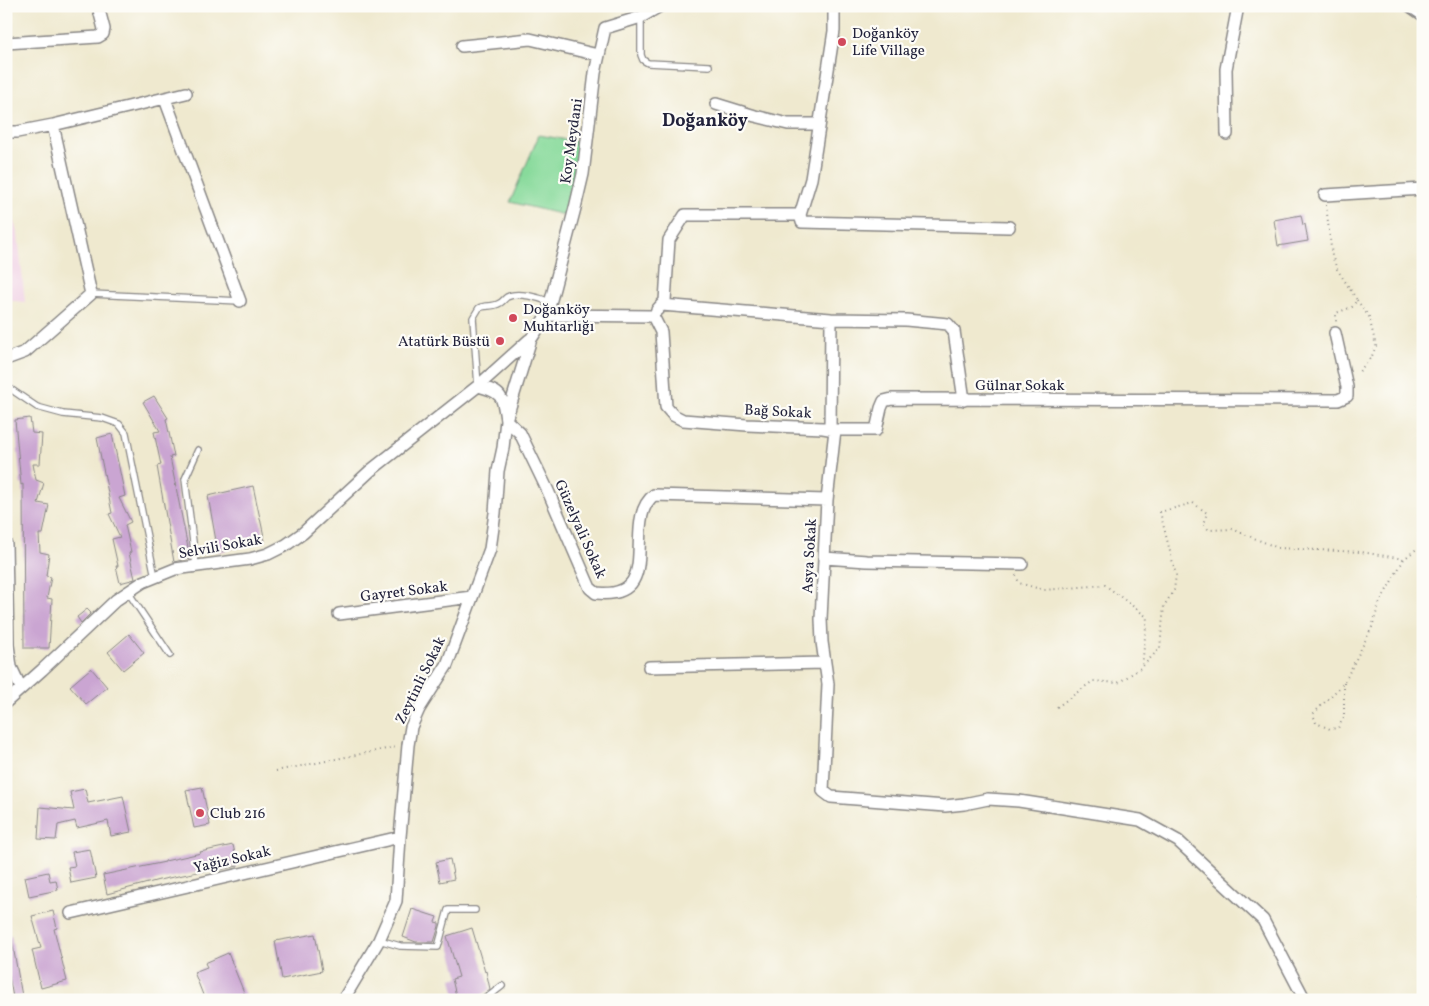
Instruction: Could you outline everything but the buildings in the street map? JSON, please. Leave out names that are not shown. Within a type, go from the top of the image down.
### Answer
[{"type":"street","points":[[6,43],[98,37],[103,34],[104,29],[98,6]]},
{"type":"street","name":"Koy Meydani","points":[[547,315],[583,174],[598,55],[605,28],[641,17],[660,6]]},
{"type":"street","points":[[834,6],[834,31],[812,179],[800,216],[802,222],[1009,227]]},
{"type":"street","points":[[1227,134],[1226,69],[1238,6]]},
{"type":"street","points":[[1410,6],[1423,15]]},
{"type":"street","points":[[462,46],[530,39],[598,55]]},
{"type":"street","points":[[6,132],[53,125],[186,93]]},
{"type":"street","points":[[165,99],[240,301]]},
{"type":"street","points":[[716,104],[788,124],[819,124]]},
{"type":"street","points":[[7,362],[25,352],[91,294],[53,125]]},
{"type":"street","points":[[1325,195],[1423,189]]},
{"type":"street","points":[[547,315],[653,316],[665,301],[669,240],[685,215],[800,216]]},
{"type":"street","name":"Gülnar Sokak","points":[[662,305],[831,319],[906,320],[948,324],[954,331],[964,400],[1338,400],[1347,396],[1347,387]]},
{"type":"street","name":"Zeytinli Sokak","points":[[343,1000],[379,940],[396,901],[400,837],[411,727],[419,709],[447,665],[490,549],[498,471],[506,420],[530,339],[547,315]]},
{"type":"street","name":"Bağ Sokak","points":[[653,316],[661,332],[666,407],[673,416],[683,420],[832,430],[876,430],[884,401],[892,399],[964,400]]},
{"type":"street","name":"Asya Sokak","points":[[831,319],[832,430],[821,626],[828,684],[823,791],[831,797],[945,806],[988,799],[1019,801],[1140,820],[1178,841],[1262,920],[1305,1000]]},
{"type":"street","points":[[1336,333],[1347,387]]},
{"type":"street","name":"Selvili Sokak","points":[[6,702],[116,600],[128,592],[155,577],[176,569],[250,558],[268,554],[286,545],[370,471],[478,386],[530,339]]},
{"type":"street","points":[[478,386],[494,390],[504,401],[506,420]]},
{"type":"street","name":"Güzelyali Sokak","points":[[506,420],[520,433],[548,491],[586,581],[596,594],[615,593],[624,590],[630,584],[636,572],[639,559],[640,530],[644,506],[654,495],[827,500]]},
{"type":"street","points":[[6,544],[8,645],[11,667],[22,688]]},
{"type":"street","points":[[824,558],[1016,564]]},
{"type":"street","name":"Gayret Sokak","points":[[339,614],[472,597]]},
{"type":"street","points":[[649,667],[825,663]]},
{"type":"street","name":"Yağiz Sokak","points":[[71,913],[400,837]]},
{"type":"lane","points":[[641,17],[641,55],[643,60],[648,63],[710,66]]},
{"type":"lane","points":[[91,294],[240,301]]},
{"type":"lane","points":[[478,386],[473,318],[479,308],[485,305],[500,304],[507,297],[513,295],[533,296],[550,302]]},
{"type":"lane","points":[[6,386],[37,407],[63,414],[102,418],[119,424],[126,434],[155,577]]},
{"type":"lane","points":[[196,565],[185,479],[198,450]]},
{"type":"lane","points":[[128,592],[170,655]]},
{"type":"lane","points":[[379,940],[400,946],[438,947],[448,910],[475,910]]},
{"type":"lane","points":[[484,1000],[502,986]]},
{"type":"path","points":[[1325,195],[1332,256],[1337,269],[1368,317],[1376,346],[1372,356],[1347,387]]},
{"type":"path","points":[[1336,333],[1336,313],[1352,307],[1357,300]]},
{"type":"path","points":[[1057,707],[1093,681],[1118,683],[1142,667],[1160,648],[1164,606],[1174,590],[1176,575],[1160,512],[1193,503],[1207,513],[1204,524],[1209,530],[1232,529],[1278,548],[1361,552],[1404,559]]},
{"type":"path","points":[[1344,682],[1344,717],[1338,728],[1330,729],[1316,723],[1313,714],[1344,682],[1372,627],[1379,604],[1404,559],[1423,544]]},
{"type":"path","points":[[1016,564],[1019,583],[1044,590],[1105,585],[1147,617],[1142,667]]},
{"type":"path","points":[[276,771],[408,745]]},
{"type":"path","points":[[1423,866],[1417,896],[1420,917],[1423,919]]},
{"type":"shaded area","points":[[6,200],[18,234],[25,302],[6,300]]},
{"type":"green space","points":[[539,135],[579,142],[584,147],[568,216],[510,202]]},
{"type":"place","name":"Doğanköy Life Village","points":[[842,42]]},
{"type":"place","name":"Doğanköy Muhtarlığı","points":[[513,318]]},
{"type":"place","name":"Atatürk Büstü","points":[[500,341]]},
{"type":"place","name":"Club 216","points":[[200,813]]},
{"type":"district","name":"Doğanköy","points":[[705,120]]}]
